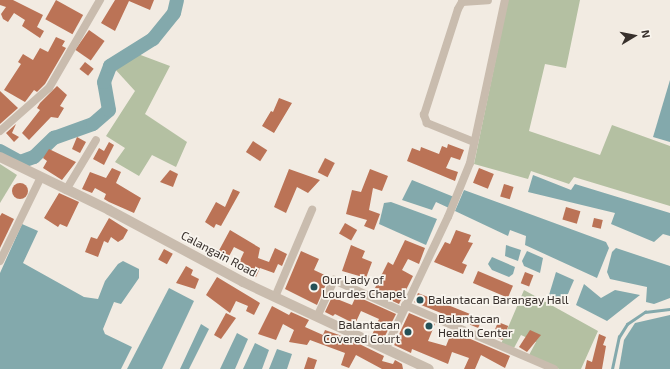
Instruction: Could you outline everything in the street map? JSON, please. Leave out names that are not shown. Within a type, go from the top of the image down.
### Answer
[{"type":"street","points":[[1,129],[49,88],[100,0]]},
{"type":"street","points":[[474,142],[427,123],[424,115],[458,9],[462,2],[488,0]]},
{"type":"street","points":[[386,348],[448,217],[474,142],[505,0]]},
{"type":"street","points":[[66,190],[96,140]]},
{"type":"street","name":"Calangain Road","points":[[0,157],[40,179],[66,190],[275,297],[386,348],[416,366],[429,369]]},
{"type":"street","points":[[0,261],[40,179]]},
{"type":"street","points":[[275,297],[312,210]]},
{"type":"street","points":[[317,317],[334,280],[554,369]]},
{"type":"green space","points":[[508,0],[580,0],[566,68],[545,64],[529,131],[600,155],[612,125],[670,146],[670,206],[574,177],[569,184],[531,171],[528,179],[474,164]]},
{"type":"green space","points":[[138,54],[170,66],[145,114],[187,142],[176,167],[152,155],[139,176],[115,162],[125,148],[106,136],[135,91],[114,68]]},
{"type":"green space","points":[[0,164],[17,175],[0,203]]},
{"type":"green space","points":[[524,290],[598,331],[581,369],[559,369],[529,355],[536,342],[521,335],[514,348],[501,344]]},
{"type":"water","points":[[670,80],[670,142],[653,137]]},
{"type":"water","points":[[533,175],[571,190],[575,184],[670,213],[670,236],[663,234],[654,242],[611,224],[615,213],[528,192]]},
{"type":"water","points":[[412,180],[454,197],[449,208],[436,202],[432,210],[402,200]]},
{"type":"water","points":[[464,190],[606,242],[609,248],[597,278],[525,245],[526,236],[510,230],[508,236],[455,211]]},
{"type":"water","points":[[391,202],[437,219],[426,245],[379,224],[384,203]]},
{"type":"water","points":[[22,224],[38,231],[23,263],[84,297],[98,299],[105,281],[118,264],[123,261],[139,269],[139,278],[121,304],[114,302],[103,329],[105,334],[132,347],[121,369],[0,369],[0,273]]},
{"type":"water","points":[[506,245],[521,250],[518,261],[505,256]]},
{"type":"water","points":[[616,248],[670,266],[670,298],[654,304],[646,302],[647,287],[610,279],[607,272],[612,252]]},
{"type":"water","points":[[527,251],[543,258],[540,273],[524,266],[522,261]]},
{"type":"water","points":[[492,257],[515,267],[513,274],[509,277],[492,270],[488,264]]},
{"type":"water","points":[[556,272],[574,280],[564,303],[549,295]]},
{"type":"water","points":[[584,284],[601,298],[615,290],[640,295],[607,321],[576,305]]},
{"type":"water","points":[[169,288],[194,301],[162,369],[127,369]]},
{"type":"water","points":[[670,315],[670,369],[619,369],[624,340],[635,323]]},
{"type":"water","points":[[201,324],[209,329],[189,369],[180,369]]},
{"type":"water","points":[[237,333],[248,339],[235,369],[220,369]]},
{"type":"water","points":[[255,343],[269,350],[262,369],[243,369]]},
{"type":"water","points":[[277,349],[292,354],[287,369],[269,369]]},
{"type":"building","points":[[0,0],[13,0],[43,15],[37,27],[44,31],[40,38],[22,26],[25,20],[14,13],[8,22],[3,19],[1,14],[6,7],[0,5]]},
{"type":"building","points":[[56,0],[83,15],[72,34],[45,19]]},
{"type":"building","points":[[115,0],[154,0],[150,10],[129,1],[115,31],[101,23]]},
{"type":"building","points":[[89,30],[105,41],[91,61],[75,50]]},
{"type":"building","points":[[56,37],[65,41],[62,46],[66,48],[45,84],[37,92],[34,90],[25,102],[4,90],[21,64],[18,62],[23,54],[33,60],[40,48],[48,52]]},
{"type":"building","points":[[85,62],[94,69],[88,76],[79,69]]},
{"type":"building","points":[[57,86],[67,95],[60,106],[64,108],[58,118],[51,117],[29,140],[22,133],[40,110],[37,108],[40,103]]},
{"type":"building","points":[[0,91],[18,108],[0,124]]},
{"type":"building","points":[[279,98],[292,103],[274,133],[262,126],[271,111],[273,112]]},
{"type":"building","points":[[16,124],[12,133],[19,137],[14,142],[6,133]]},
{"type":"building","points":[[77,137],[86,142],[80,153],[72,149]]},
{"type":"building","points":[[253,141],[267,150],[260,161],[246,152]]},
{"type":"building","points":[[109,142],[114,145],[104,165],[93,159],[99,148],[104,151]]},
{"type":"building","points":[[448,144],[464,150],[460,160],[451,157],[446,168],[458,172],[455,181],[407,161],[412,148],[420,151],[421,147],[439,154],[442,146],[447,148]]},
{"type":"building","points":[[49,149],[76,162],[62,180],[43,168],[47,161],[43,158]]},
{"type":"building","points":[[325,158],[335,163],[328,177],[318,172]]},
{"type":"building","points":[[112,168],[121,172],[116,183],[141,198],[134,213],[104,199],[106,194],[95,188],[92,193],[82,189],[90,172],[106,178]]},
{"type":"building","points":[[479,168],[494,174],[488,189],[473,183]]},
{"type":"building","points":[[289,169],[320,180],[308,193],[297,187],[286,213],[274,207]]},
{"type":"building","points":[[370,169],[388,176],[382,191],[373,188],[369,210],[380,214],[374,230],[364,226],[367,220],[346,214],[352,190],[361,192]]},
{"type":"building","points":[[170,170],[178,174],[173,187],[160,182]]},
{"type":"building","points":[[20,183],[27,188],[28,191],[23,198],[20,199],[13,194],[12,191],[17,184]]},
{"type":"building","points":[[504,184],[514,187],[510,199],[500,196]]},
{"type":"building","points":[[233,189],[240,192],[221,226],[216,224],[214,228],[205,222],[216,202],[225,207]]},
{"type":"building","points":[[59,193],[79,202],[67,227],[60,224],[58,227],[44,218]]},
{"type":"building","points":[[566,207],[580,211],[577,224],[562,219]]},
{"type":"building","points":[[2,213],[14,219],[0,248],[0,216]]},
{"type":"building","points":[[109,218],[128,230],[123,239],[118,242],[111,237],[108,243],[104,241],[98,257],[85,252],[91,237],[97,239]]},
{"type":"building","points":[[594,218],[603,220],[601,229],[592,227]]},
{"type":"building","points":[[345,223],[357,230],[351,240],[339,233]]},
{"type":"building","points":[[230,230],[260,248],[258,258],[269,262],[275,248],[287,254],[282,266],[278,264],[274,273],[260,268],[256,277],[237,267],[244,252],[234,247],[226,262],[216,256]]},
{"type":"building","points":[[456,230],[471,235],[468,242],[473,243],[462,263],[467,265],[463,274],[434,262],[445,242],[450,244]]},
{"type":"building","points":[[405,240],[425,248],[419,264],[408,259],[402,270],[413,276],[399,304],[373,292],[388,262],[393,265]]},
{"type":"building","points":[[351,245],[365,251],[362,258],[372,262],[366,278],[342,271]]},
{"type":"building","points":[[164,249],[173,254],[167,264],[158,259]]},
{"type":"building","points":[[301,251],[319,259],[314,270],[329,277],[317,305],[285,289]]},
{"type":"building","points":[[186,266],[193,270],[191,275],[199,279],[195,289],[176,283]]},
{"type":"building","points":[[478,271],[513,286],[508,298],[473,283]]},
{"type":"building","points":[[525,272],[533,275],[529,286],[521,283]]},
{"type":"building","points":[[217,277],[260,303],[254,315],[246,311],[248,306],[236,301],[230,313],[206,295]]},
{"type":"building","points":[[418,293],[482,319],[478,328],[414,302]]},
{"type":"building","points":[[356,296],[396,314],[383,340],[372,335],[379,319],[361,311],[355,324],[335,314],[333,316],[325,312],[332,297],[352,305]]},
{"type":"building","points":[[272,306],[289,315],[291,312],[309,320],[305,327],[323,335],[325,330],[345,337],[384,356],[382,361],[393,364],[395,360],[402,364],[403,369],[382,369],[356,355],[349,368],[341,365],[345,353],[310,340],[307,345],[289,342],[294,330],[283,324],[276,340],[258,334]]},
{"type":"building","points":[[226,313],[236,318],[221,339],[214,335]]},
{"type":"building","points":[[409,313],[435,324],[428,341],[446,346],[452,331],[510,356],[505,368],[481,355],[475,369],[464,369],[469,358],[452,352],[448,364],[412,349],[411,353],[394,345]]},
{"type":"building","points":[[498,322],[508,326],[503,340],[492,336]]},
{"type":"building","points":[[530,330],[541,335],[527,352],[519,347]]},
{"type":"building","points":[[599,334],[606,337],[603,345],[606,346],[602,369],[585,369],[587,360],[592,362]]},
{"type":"building","points":[[308,357],[317,360],[314,369],[304,369]]},
{"type":"waterway","points":[[0,151],[20,162],[34,157],[54,138],[93,124],[109,110],[104,82],[110,66],[153,39],[174,13],[177,0]]},
{"type":"waterway","points":[[612,369],[619,337],[627,324],[645,312],[670,309]]},
{"type":"place","name":"Our Lady of Lourdes Chapel","points":[[314,287]]},
{"type":"place","name":"Balantacan Barangay Hall","points":[[420,300]]},
{"type":"place","name":"Balantacan Health Center","points":[[429,326]]},
{"type":"place","name":"Balantacan Covered Court","points":[[408,332]]}]
